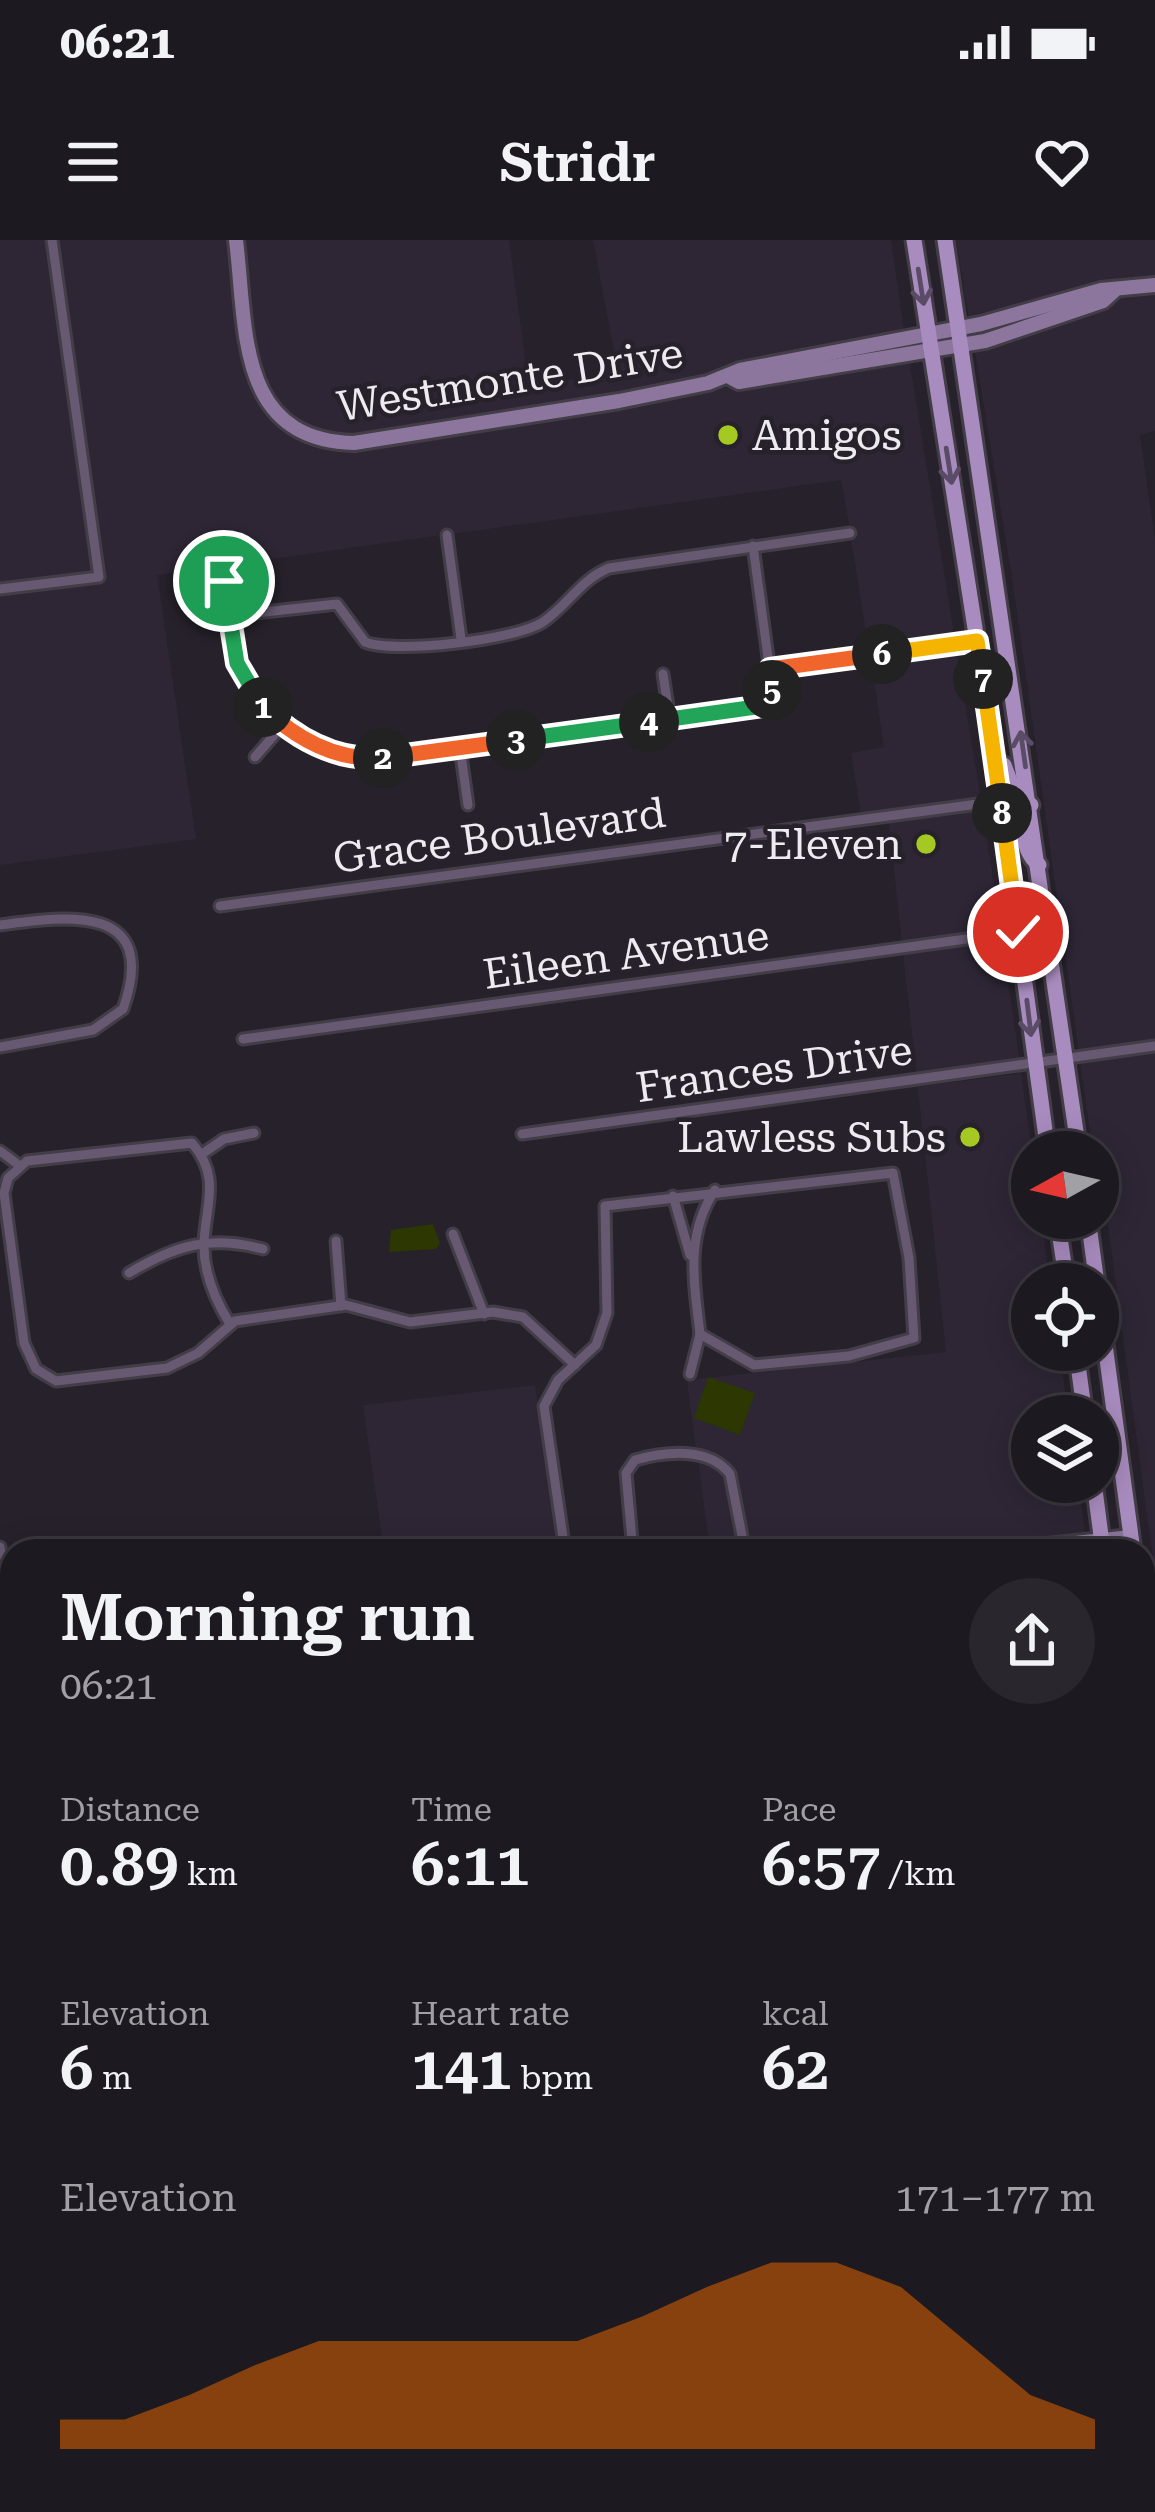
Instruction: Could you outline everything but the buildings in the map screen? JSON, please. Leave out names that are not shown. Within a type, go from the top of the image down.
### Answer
[{"type":"main road","points":[[914,240],[986,698],[1045,1131]]},
{"type":"main road","points":[[945,240],[1076,1131]]},
{"type":"main road","points":[[986,698],[1010,787],[1031,806]]},
{"type":"main road","points":[[1000,800],[1019,816],[1028,856],[1039,865]]},
{"type":"main road","points":[[1109,1371],[1131,1539]]},
{"type":"main road","points":[[1097,1503],[1102,1539]]},
{"type":"street","points":[[0,589],[99,577],[52,240]]},
{"type":"street","name":"Westmonte Drive","points":[[236,240],[257,384],[278,417],[309,438],[354,443],[619,401],[728,376],[740,382],[962,337],[1103,302],[1114,291],[1155,285]]},
{"type":"street","points":[[228,616],[337,604],[355,633],[376,647],[527,631],[557,610],[584,581],[609,568],[850,533]]},
{"type":"street","points":[[447,535],[461,639]]},
{"type":"street","points":[[224,581],[246,683],[282,726],[306,742],[353,757],[460,748],[763,706],[772,694],[753,546]]},
{"type":"street","points":[[770,669],[977,641]]},
{"type":"street","points":[[663,674],[670,720]]},
{"type":"street","points":[[255,757],[282,726]]},
{"type":"street","points":[[460,748],[468,805]]},
{"type":"street","name":"Grace Boulevard","points":[[220,906],[1000,800]]},
{"type":"street","points":[[0,925],[68,916],[92,918],[117,931],[132,967],[124,1009],[93,1030],[0,1047]]},
{"type":"street","name":"Eileen Avenue","points":[[243,1040],[1018,932]]},
{"type":"street","name":"Frances Drive","points":[[522,1134],[1155,1046]]},
{"type":"street","points":[[202,1154],[224,1139],[254,1133]]},
{"type":"street","points":[[230,1324],[213,1296],[205,1239],[213,1191],[202,1154],[192,1143],[157,1144],[20,1166],[8,1178],[4,1192],[24,1342],[36,1369],[66,1382],[167,1369],[198,1353],[230,1324],[281,1311],[341,1306],[410,1322],[484,1314],[523,1317],[575,1365]]},
{"type":"street","points":[[0,1151],[20,1166]]},
{"type":"street","points":[[0,1168],[8,1178]]},
{"type":"street","points":[[563,1539],[544,1406],[596,1345],[607,1313],[604,1206],[893,1173],[917,1321],[914,1338],[895,1347],[754,1365],[700,1334]]},
{"type":"street","points":[[692,1261],[699,1214],[716,1190]]},
{"type":"street","points":[[673,1196],[692,1261],[700,1334],[690,1374]]},
{"type":"street","points":[[452,1234],[484,1314]]},
{"type":"street","points":[[129,1273],[162,1253],[205,1239],[263,1249]]},
{"type":"street","points":[[336,1241],[341,1306]]},
{"type":"street","points":[[632,1539],[626,1473],[635,1460],[678,1454],[707,1456],[730,1474],[743,1539]]},
{"type":"shaded area","points":[[0,240],[47,240],[94,573],[0,584]]},
{"type":"shaded area","points":[[57,240],[231,240],[252,386],[263,407],[291,435],[328,447],[355,448],[655,401],[908,352],[955,640],[869,651],[851,538],[855,529],[850,529],[841,480],[452,534],[451,530],[157,575],[196,839],[0,865],[0,593],[105,580]]},
{"type":"shaded area","points":[[241,240],[509,240],[529,386],[618,372],[593,240],[891,240],[906,343],[354,439],[329,438],[282,415],[262,382]]},
{"type":"shaded area","points":[[956,240],[1155,240],[1155,280],[969,319]]},
{"type":"shaded area","points":[[1155,289],[1155,431],[1140,435],[1155,540],[1155,1041],[1079,1053],[1012,577],[971,328]]},
{"type":"shaded area","points":[[956,649],[981,799],[861,815],[851,753],[884,747],[871,660]]},
{"type":"shaded area","points":[[982,808],[1001,929],[902,943],[889,823],[863,824]]},
{"type":"shaded area","points":[[1002,939],[1020,1064],[917,1077],[903,953]]},
{"type":"shaded area","points":[[1155,1050],[1155,1539],[1150,1539],[1119,1307],[1119,1263],[1113,1263],[1110,1239],[1119,1239],[1119,1131],[1090,1131],[1080,1062]]},
{"type":"shaded area","points":[[1021,1073],[1029,1131],[1011,1131],[1011,1239],[1044,1239],[1047,1263],[1011,1263],[1011,1371],[1062,1371],[1066,1395],[1011,1395],[1011,1503],[1081,1503],[1086,1539],[748,1539],[735,1472],[725,1460],[696,1450],[687,1380],[946,1352],[918,1087]]},
{"type":"shaded area","points":[[535,1385],[558,1539],[382,1539],[363,1405]]},
{"type":"shaded area","points":[[698,1460],[726,1476],[737,1539],[708,1539]]},
{"type":"green space","points":[[433,1224],[440,1243],[436,1249],[389,1252],[391,1230]]},
{"type":"green space","points":[[708,1377],[755,1393],[740,1435],[694,1418]]},
{"type":"place","name":"Amigos","points":[[728,435]]},
{"type":"place","name":"7-Eleven","points":[[926,844]]},
{"type":"place","name":"Lawless Subs","points":[[970,1137]]},
{"type":"route","points":[[224,581],[237,663],[262,706],[306,742],[373,759],[755,708],[772,694],[770,669],[977,641],[1018,932]]}]
